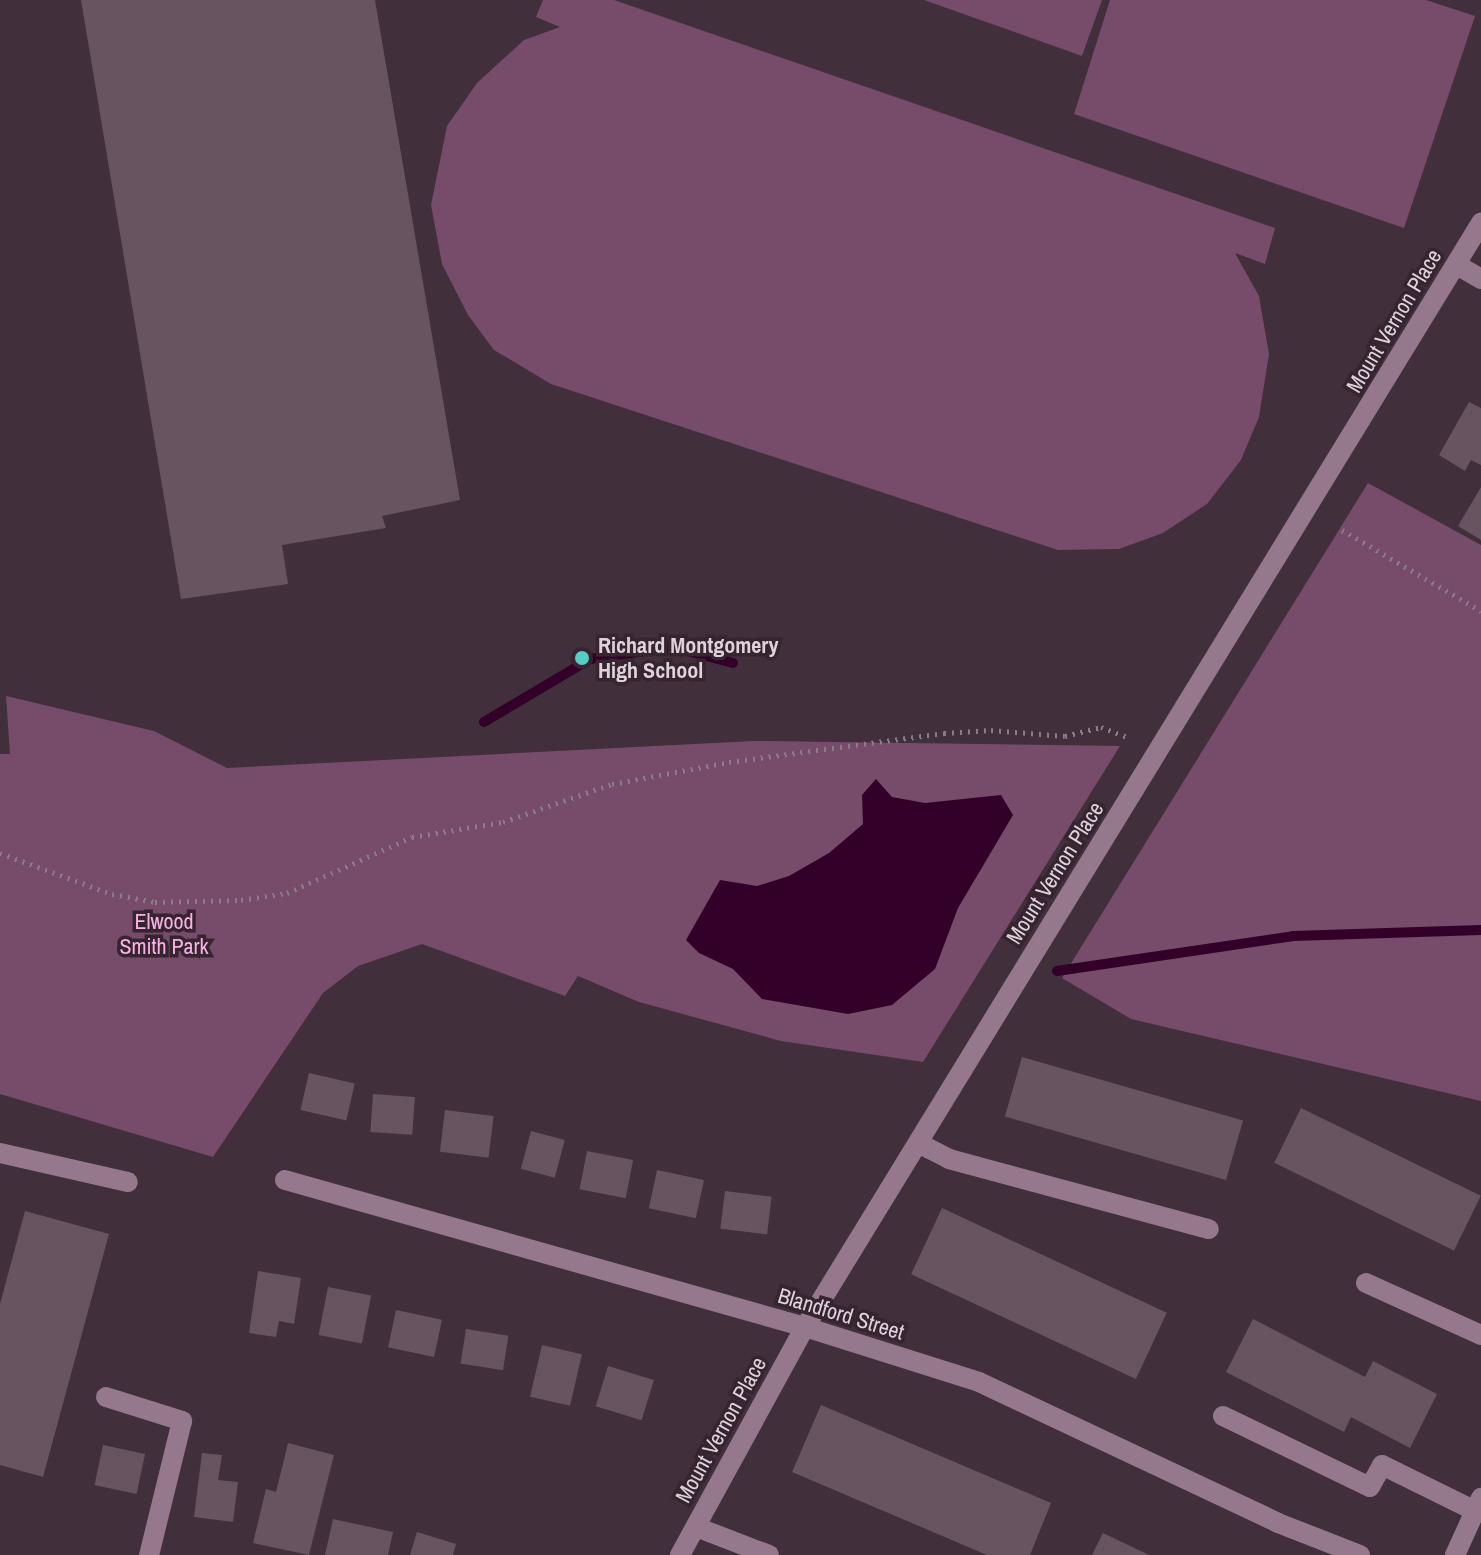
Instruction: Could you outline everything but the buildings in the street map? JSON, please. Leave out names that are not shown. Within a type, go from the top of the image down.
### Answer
[{"type":"street","name":"Mount Vernon Place","points":[[680,1555],[805,1327],[1481,223]]},
{"type":"street","points":[[1457,265],[1481,279]]},
{"type":"street","points":[[918,1143],[949,1159],[1209,1229]]},
{"type":"street","points":[[0,1153],[128,1182]]},
{"type":"street","name":"Blandford Street","points":[[285,1180],[805,1327],[979,1382],[1278,1523],[1360,1555]]},
{"type":"street","points":[[1366,1283],[1481,1335]]},
{"type":"street","points":[[106,1397],[182,1421],[149,1555]]},
{"type":"street","points":[[1223,1416],[1370,1487],[1382,1465],[1478,1505],[1455,1555]]},
{"type":"street","points":[[696,1527],[769,1555]]},
{"type":"path","points":[[1342,530],[1481,611]]},
{"type":"path","points":[[0,853],[112,894],[155,902],[241,900],[287,893],[412,837],[503,822],[612,784],[714,765],[944,733],[991,730],[1065,736],[1101,727],[1127,737]]},
{"type":"green space","points":[[543,0],[614,0],[1275,228],[1265,264],[1235,253],[1259,296],[1269,354],[1259,417],[1241,460],[1207,504],[1163,533],[1119,549],[1058,550],[551,384],[494,350],[468,315],[442,264],[431,205],[447,126],[477,83],[524,40],[560,27],[536,17]]},
{"type":"green space","points":[[924,0],[1102,0],[1082,56]]},
{"type":"green space","points":[[1110,0],[1426,0],[1475,16],[1404,228],[1074,114]]},
{"type":"green space","points":[[1368,483],[1481,545],[1481,1101],[1131,1019],[1062,978]]},
{"type":"green space","name":"Elwood Smith Park","points":[[6,696],[154,731],[227,768],[753,741],[1120,746],[923,1062],[781,1041],[639,1002],[578,976],[565,996],[422,944],[358,966],[323,993],[213,1157],[0,1094],[0,754],[10,754]]},
{"type":"shaded area","points":[[876,779],[892,797],[925,803],[1001,795],[1013,815],[958,908],[935,969],[892,1005],[848,1014],[762,999],[733,969],[699,953],[686,940],[720,880],[757,886],[789,876],[829,853],[863,824],[862,795]]},
{"type":"waterway","points":[[484,722],[590,659],[672,647],[733,663]]},
{"type":"waterway","points":[[1057,971],[1293,936],[1481,930]]},
{"type":"place","name":"Richard Montgomery High School","points":[[582,658]]}]
